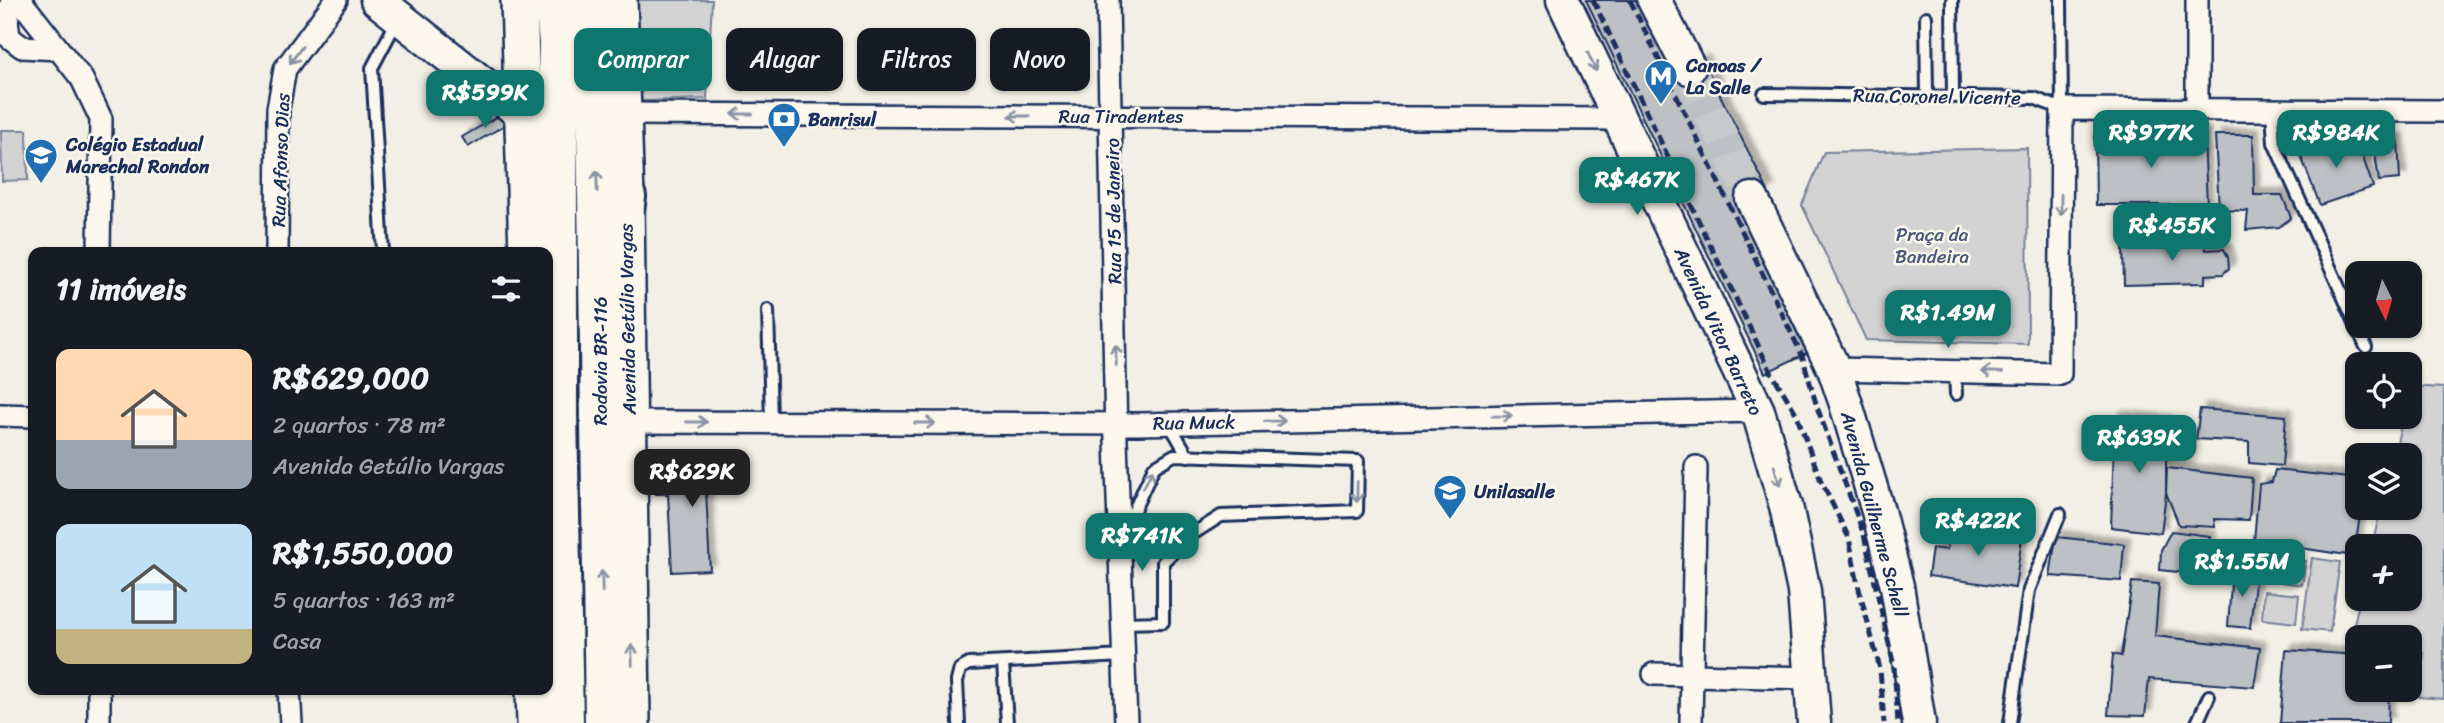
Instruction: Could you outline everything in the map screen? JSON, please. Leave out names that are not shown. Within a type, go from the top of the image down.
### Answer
[{"type":"highway","points":[[554,0],[558,42],[558,413],[564,723]]},
{"type":"highway","name":"Rodovia BR-116","points":[[591,0],[595,43],[601,372],[604,723]]},
{"type":"highway","points":[[545,247],[543,68],[548,51],[558,42]]},
{"type":"highway","points":[[601,372],[625,197]]},
{"type":"main road","points":[[377,0],[405,10],[496,70],[510,72],[523,65]]},
{"type":"main road","points":[[519,0],[527,247]]},
{"type":"main road","name":"Avenida Getúlio Vargas","points":[[619,0],[625,197],[632,723]]},
{"type":"main road","name":"Avenida Vitor Barreto","points":[[1563,0],[1758,411],[1786,506],[1804,591],[1814,723]]},
{"type":"main road","points":[[1654,0],[1689,68]]},
{"type":"main road","points":[[405,10],[524,117]]},
{"type":"main road","name":"Avenida Guilherme Schell","points":[[1752,199],[1834,369],[1859,444],[1897,586],[1919,723]]},
{"type":"main road","points":[[534,695],[534,723]]},
{"type":"street","points":[[12,0],[7,20],[9,37],[22,47],[58,49]]},
{"type":"street","points":[[20,0],[82,79],[101,119],[99,247]]},
{"type":"street","name":"Rua Afonso Dias","points":[[277,247],[278,109],[285,69],[336,0]]},
{"type":"street","name":"Rua 15 de Janeiro","points":[[1108,0],[1126,723]]},
{"type":"street","points":[[2197,0],[2197,110]]},
{"type":"street","points":[[1834,369],[2060,374],[2062,109]]},
{"type":"street","name":"Rua Coronel Vicente","points":[[2062,109],[2444,111]]},
{"type":"street","name":"Rua Tiradentes","points":[[622,114],[1473,116],[1619,119]]},
{"type":"street","name":"Rua Muck","points":[[629,422],[1169,423],[1758,411]]},
{"type":"street","points":[[0,415],[28,416]]},
{"type":"street","points":[[1691,723],[1696,467]]},
{"type":"street","points":[[1654,674],[1811,678]]},
{"type":"street","points":[[99,695],[99,723]]},
{"type":"street","points":[[289,695],[291,723]]},
{"type":"lane","points":[[1952,0],[1953,96]]},
{"type":"lane","points":[[2061,0],[2062,109]]},
{"type":"lane","points":[[383,247],[372,68],[405,10]]},
{"type":"lane","points":[[1926,17],[1927,95]]},
{"type":"lane","name":"Rua Coronel Vicente","points":[[1764,94],[2034,98],[2062,109]]},
{"type":"lane","points":[[2272,111],[2274,143],[2366,347]]},
{"type":"lane","points":[[768,310],[771,422]]},
{"type":"lane","points":[[1955,371],[1956,394]]},
{"type":"lane","points":[[1169,423],[1188,456]]},
{"type":"lane","points":[[1120,541],[1154,467],[1174,455],[1358,461],[1357,511],[1221,516],[1191,535],[1163,562],[1163,622],[1123,623]]},
{"type":"lane","points":[[2011,723],[2029,590],[2060,514]]},
{"type":"lane","points":[[958,723],[957,681],[961,668],[970,664],[1124,656]]},
{"type":"lane","points":[[1003,663],[1007,723]]},
{"type":"lane","points":[[2197,723],[2209,696]]},
{"type":"green space","points":[[630,0],[712,0],[711,28],[631,28]]},
{"type":"green space","points":[[632,91],[707,91],[707,99],[642,101]]},
{"type":"green space","points":[[1,130],[27,130],[28,180],[2,181]]},
{"type":"green space","name":"Praça da Bandeira","points":[[2027,148],[2028,344],[1866,340],[1802,205],[1824,152]]},
{"type":"green space","points":[[2422,387],[2444,388],[2444,699],[2422,697],[2422,625],[2354,625],[2357,611],[2422,611],[2422,534],[2375,534],[2378,520],[2422,520],[2422,443],[2397,443],[2400,429],[2422,429]]},
{"type":"green space","points":[[2272,555],[2306,561],[2302,585],[2268,580]]},
{"type":"green space","points":[[2312,558],[2340,562],[2330,632],[2302,629]]},
{"type":"green space","points":[[2264,591],[2299,595],[2296,623],[2262,619]]},
{"type":"building","points":[[1586,0],[1637,0],[1673,74],[1703,61],[1768,191],[1737,206],[1807,353],[1765,373]]},
{"type":"building","points":[[502,114],[508,123],[468,147],[462,137]]},
{"type":"building","points":[[2204,135],[2207,205],[2096,205],[2095,136]]},
{"type":"building","points":[[2215,135],[2253,135],[2254,195],[2282,195],[2291,218],[2279,227],[2246,230],[2248,211],[2219,210]]},
{"type":"building","points":[[2373,140],[2398,140],[2400,179],[2379,181]]},
{"type":"building","points":[[2358,143],[2373,187],[2320,205],[2297,146]]},
{"type":"building","points":[[2204,242],[2206,250],[2224,249],[2229,268],[2223,274],[2205,275],[2205,283],[2124,285],[2123,245]]},
{"type":"building","points":[[2200,409],[2286,416],[2282,466],[2249,463],[2249,442],[2196,439]]},
{"type":"building","points":[[2115,417],[2166,422],[2166,493],[2161,533],[2111,527]]},
{"type":"building","points":[[738,464],[739,491],[706,492],[710,570],[672,572],[668,494],[656,494],[655,467]]},
{"type":"building","points":[[2167,468],[2252,478],[2249,520],[2214,519],[2215,527],[2179,525],[2166,493]]},
{"type":"building","points":[[2275,470],[2345,478],[2345,520],[2359,520],[2357,534],[2345,534],[2345,555],[2254,541],[2259,484],[2272,482]]},
{"type":"building","points":[[1950,528],[2022,537],[2015,588],[1928,576],[1932,548],[1947,550]]},
{"type":"building","points":[[2171,531],[2210,536],[2205,575],[2160,570],[2161,550]]},
{"type":"building","points":[[2056,537],[2124,544],[2121,581],[2050,576]]},
{"type":"building","points":[[2232,570],[2256,573],[2250,628],[2228,626]]},
{"type":"building","points":[[2132,582],[2159,584],[2155,636],[2260,648],[2254,687],[2149,679],[2145,716],[2108,715],[2113,654],[2121,656]]},
{"type":"building","points":[[2286,650],[2345,654],[2345,702],[2389,702],[2388,723],[2280,723]]},
{"type":"tunnel","points":[[1689,68],[1752,199]]},
{"type":"railway","points":[[1593,0],[1770,370],[1796,413],[1821,481],[1849,538],[1880,669],[1884,723]]},
{"type":"railway","points":[[1630,0],[1802,355],[1817,407],[1864,535],[1894,666],[1898,723]]},
{"type":"place","name":"Canoas / La Salle","points":[[1661,106]]},
{"type":"place","name":"Banrisul","points":[[784,149]]},
{"type":"place","name":"Colégio Estadual Marechal Rondon","points":[[41,185]]},
{"type":"place","name":"Unilasalle","points":[[1450,521]]}]
